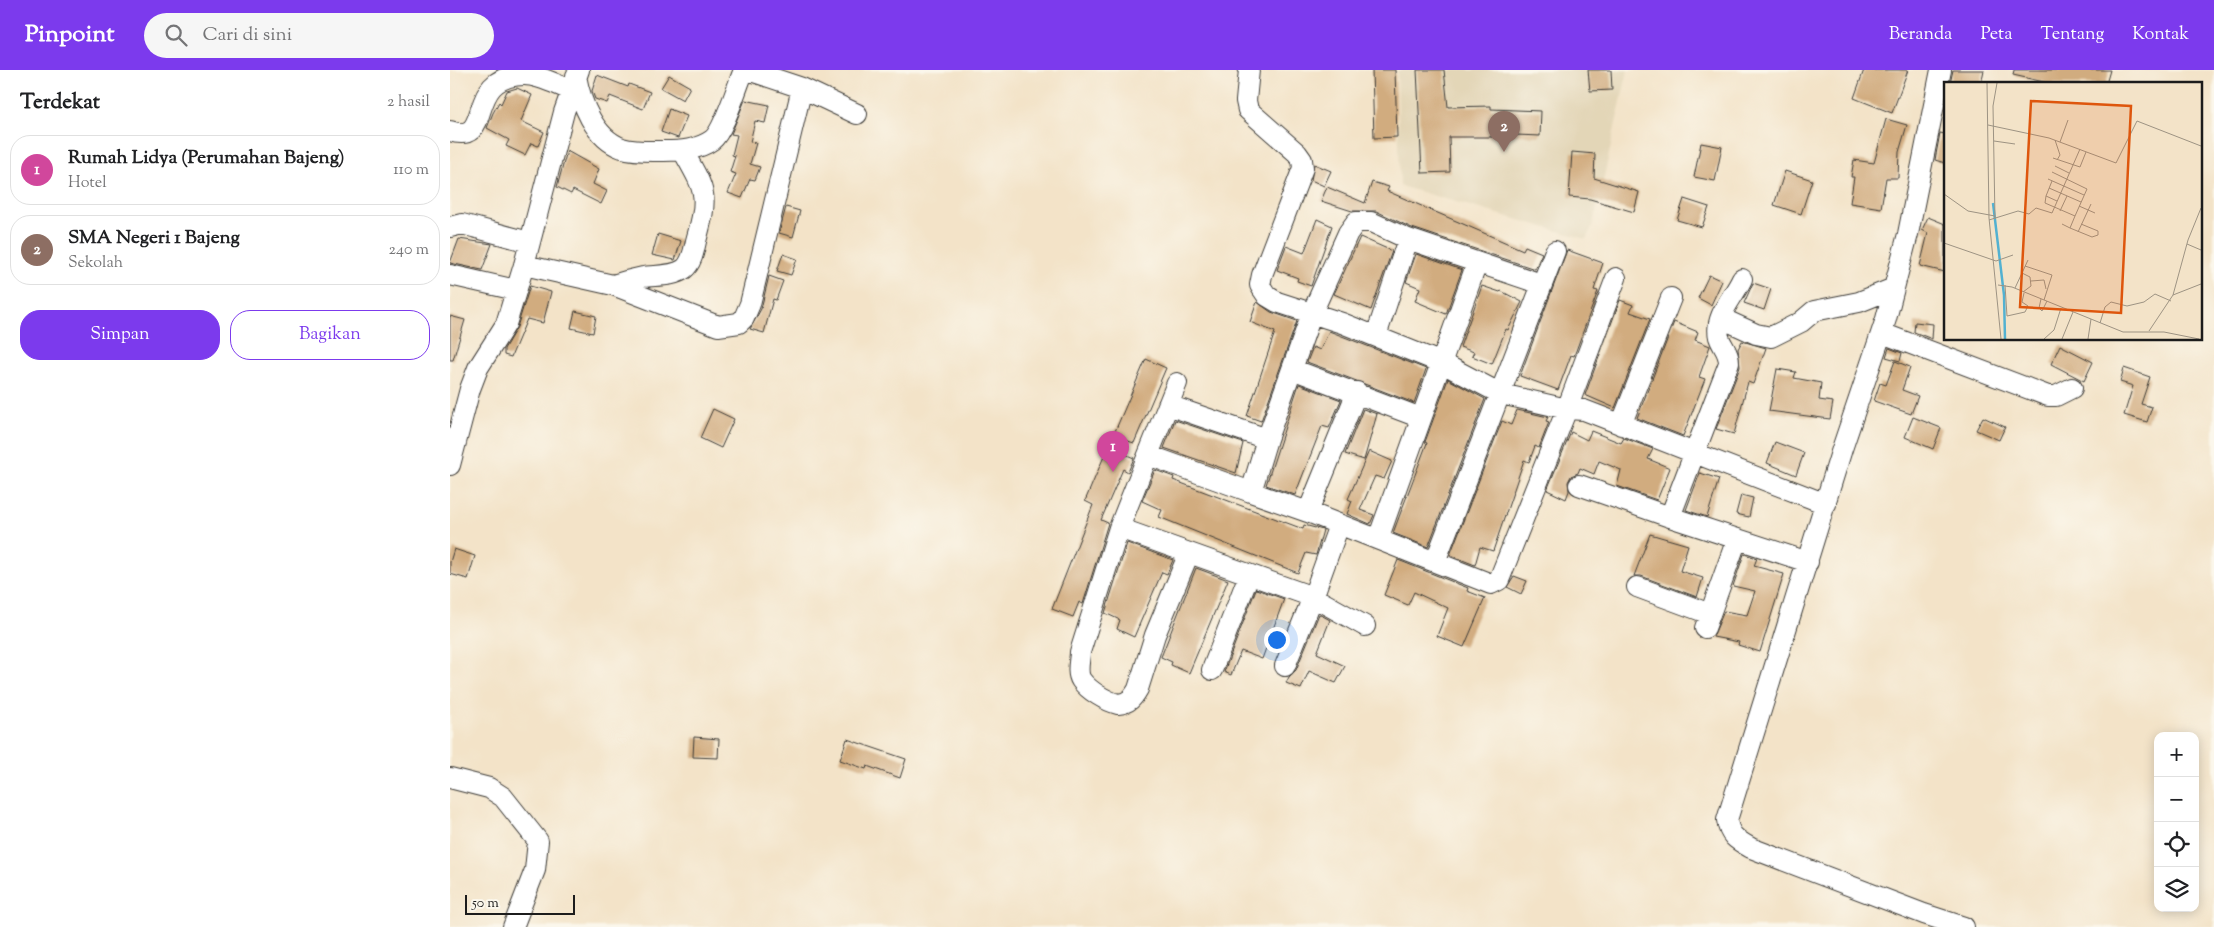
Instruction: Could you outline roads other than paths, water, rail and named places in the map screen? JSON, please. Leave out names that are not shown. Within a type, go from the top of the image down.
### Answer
[{"type":"street","points":[[576,79],[583,104],[592,121],[607,140],[620,147],[636,151],[683,151],[704,144],[719,133],[744,70]]},
{"type":"street","points":[[748,70],[802,88],[857,114]]},
{"type":"street","points":[[1248,70],[1246,101],[1248,110],[1297,153],[1302,160],[1303,168],[1262,275],[1260,285],[1267,296],[1276,302],[1376,336],[1442,363],[1501,394],[1568,409],[1584,410],[1826,504]]},
{"type":"street","points":[[1941,70],[1911,216],[1882,333],[1860,392],[1727,820],[1730,832],[1734,838],[1750,848],[1870,894],[1964,927]]},
{"type":"street","points":[[450,131],[461,134],[473,130],[477,123],[478,112],[484,98],[490,87],[499,80],[525,75],[576,79]]},
{"type":"street","points":[[450,465],[456,417],[478,368],[502,333],[524,264],[564,112],[576,79]]},
{"type":"street","points":[[524,264],[613,285],[718,326],[739,323],[744,318],[750,304],[802,88]]},
{"type":"street","points":[[613,285],[641,278],[672,274],[685,268],[692,257],[705,210],[704,195],[701,183],[683,151]]},
{"type":"street","points":[[1251,492],[1267,439],[1312,313],[1348,233],[1356,222],[1372,222],[1408,239],[1541,284]]},
{"type":"street","points":[[450,227],[462,224],[529,242]]},
{"type":"street","points":[[1376,336],[1408,239]]},
{"type":"street","points":[[1435,562],[1555,251]]},
{"type":"street","points":[[1378,539],[1477,263]]},
{"type":"street","points":[[450,275],[516,290]]},
{"type":"street","points":[[1148,455],[1308,512],[1485,582],[1498,582],[1568,409],[1616,278]]},
{"type":"street","points":[[1670,517],[1728,363],[1729,354],[1719,337],[1720,318],[1742,279]]},
{"type":"street","points":[[1720,318],[1756,334],[1771,337],[1801,322],[1814,312],[1859,302],[1894,288]]},
{"type":"street","points":[[1621,425],[1671,298]]},
{"type":"street","points":[[1882,333],[2048,396],[2056,396],[2072,388]]},
{"type":"street","points":[[1292,369],[1422,418]]},
{"type":"street","points":[[1177,384],[1119,528],[1082,644],[1078,668],[1081,679],[1100,696],[1118,704],[1130,701],[1138,689],[1155,635],[1189,553]]},
{"type":"street","points":[[1308,512],[1357,392]]},
{"type":"street","points":[[1168,405],[1267,439]]},
{"type":"street","points":[[1579,484],[1670,517],[1808,562]]},
{"type":"street","points":[[1285,666],[1339,525]]},
{"type":"street","points":[[1119,528],[1313,597],[1365,626]]},
{"type":"street","points":[[1637,587],[1708,621],[1736,539]]},
{"type":"street","points":[[1212,670],[1249,575]]},
{"type":"street","points":[[450,778],[489,788],[504,797],[538,842],[535,870],[514,927]]},
{"type":"place","name":"SMA Negeri 1 Bajeng","points":[[1504,152]]},
{"type":"place","name":"Rumah Lidya (Perumahan Bajeng)","points":[[1113,472]]}]
